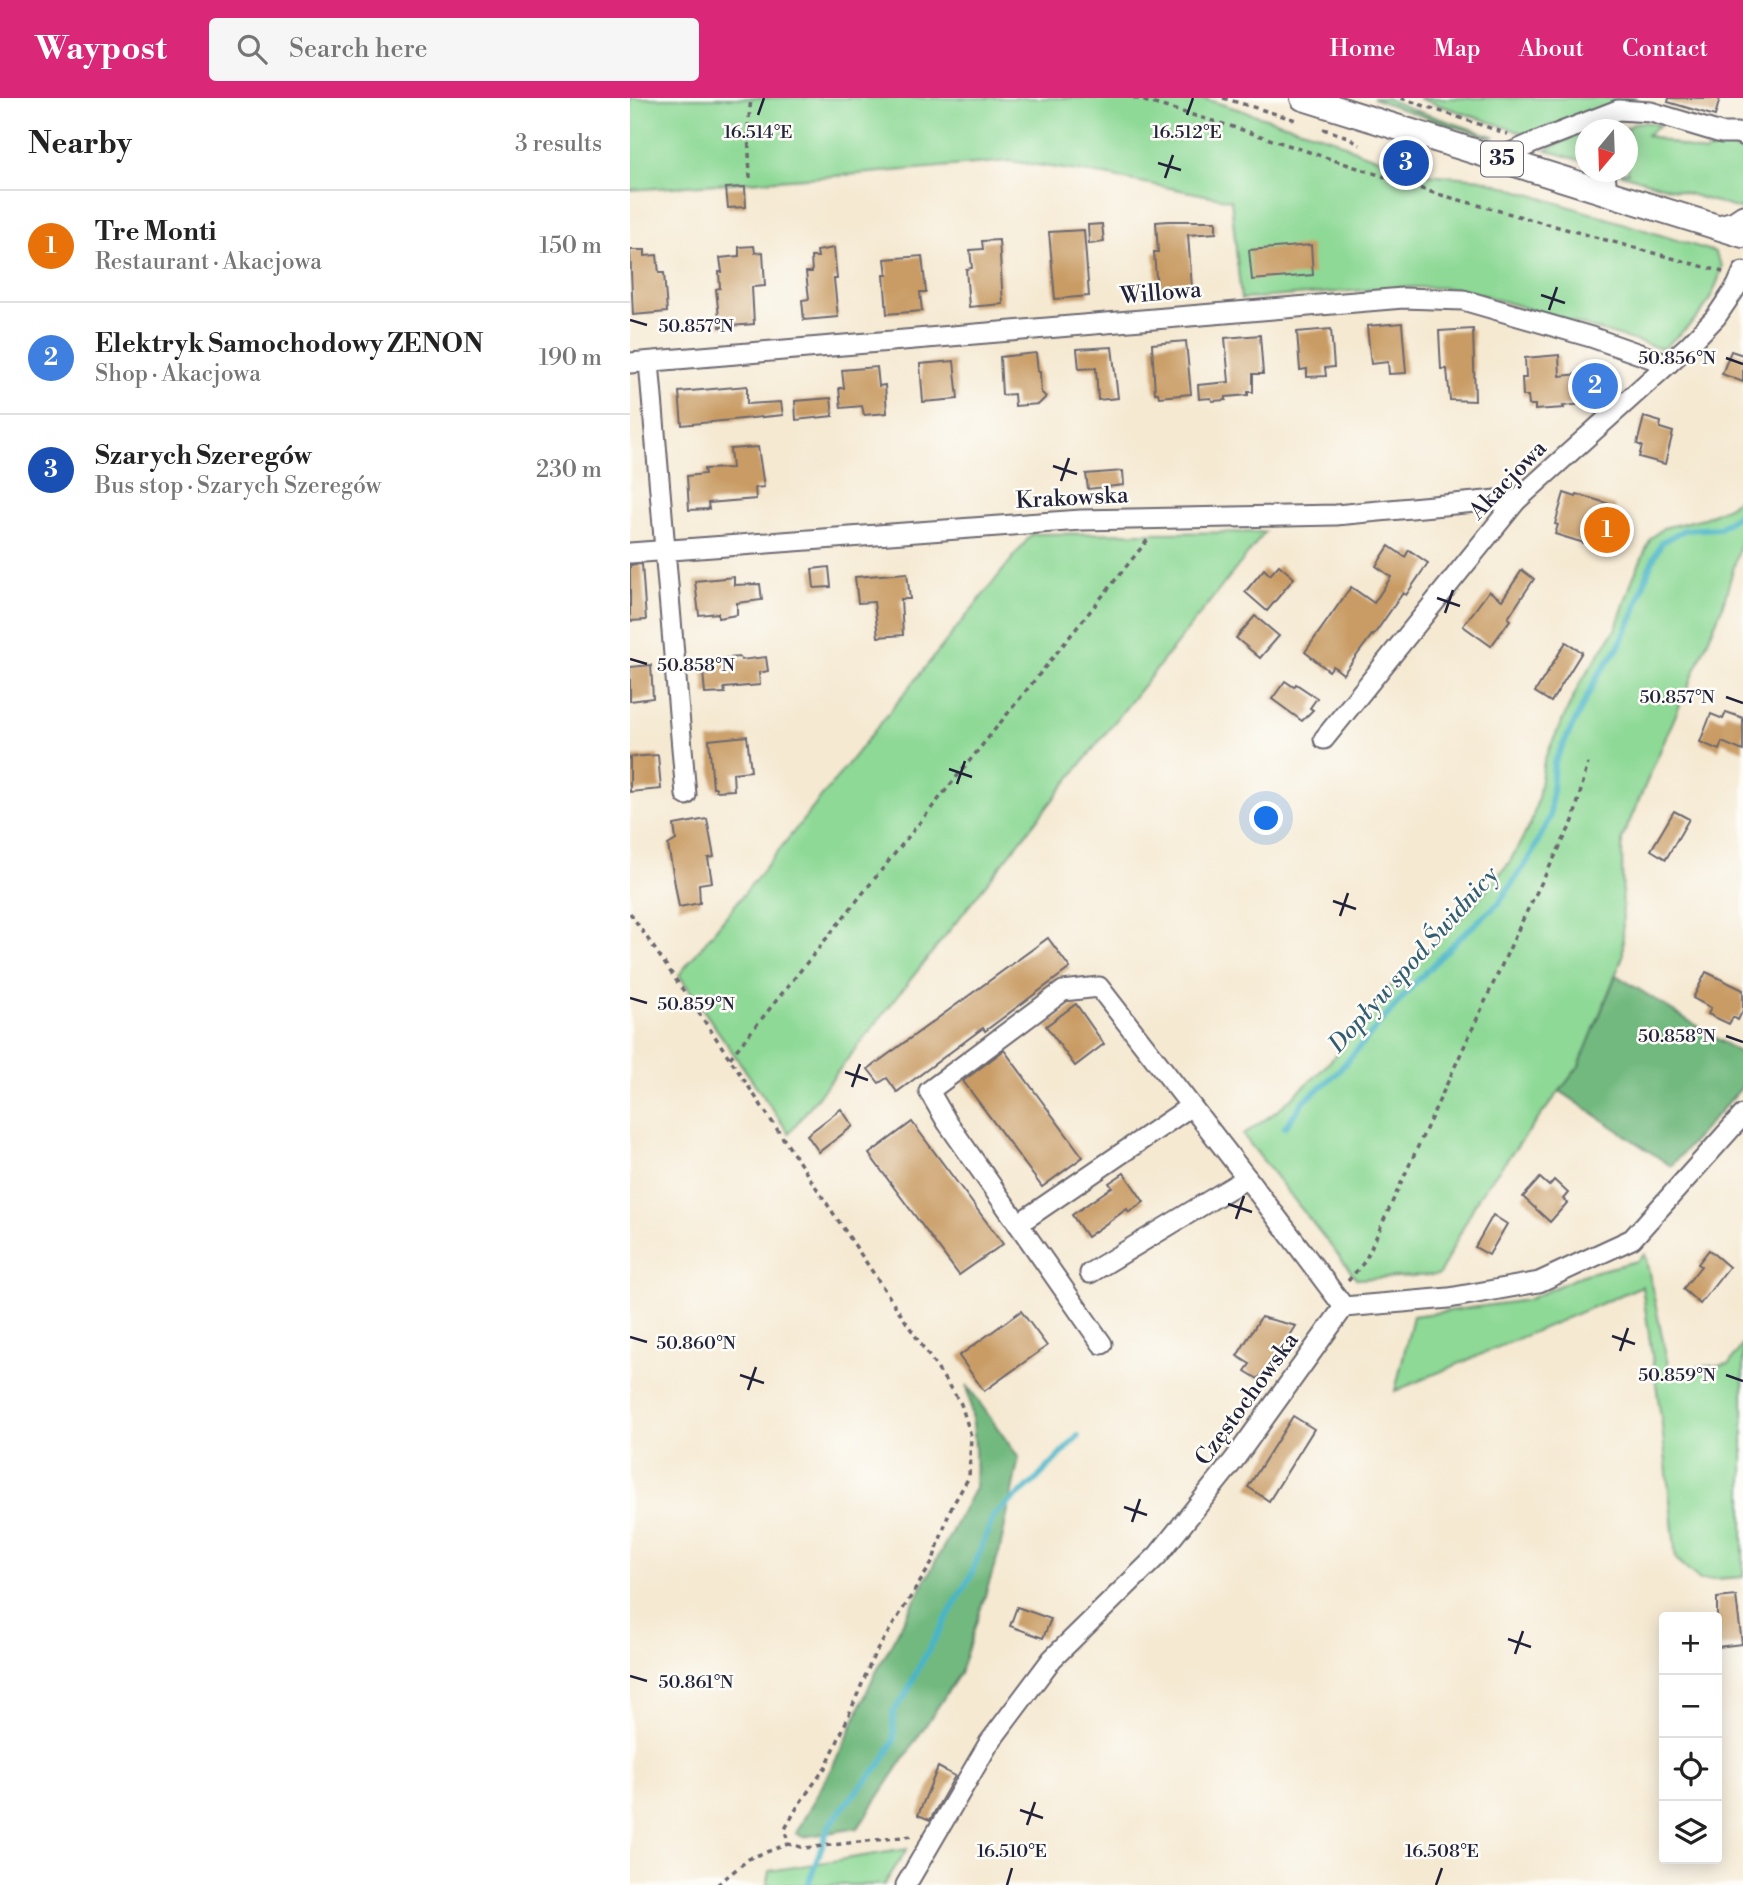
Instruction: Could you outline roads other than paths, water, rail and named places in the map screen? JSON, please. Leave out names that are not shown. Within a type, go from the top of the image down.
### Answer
[{"type":"main road","name":"35","points":[[1300,109],[1575,175]]},
{"type":"main road","name":"35","points":[[1606,182],[1743,235]]},
{"type":"street","points":[[1615,119],[1618,110]]},
{"type":"street","points":[[1499,158],[1618,110],[1651,112],[1721,133],[1743,135]]},
{"type":"street","points":[[1715,226],[1734,221],[1743,215]]},
{"type":"street","name":"Akacjowa","points":[[1324,739],[1516,501],[1716,317],[1742,274]]},
{"type":"street","name":"Willowa","points":[[686,795],[666,550],[639,362],[1404,298],[1463,300],[1591,337],[1668,364]]},
{"type":"street","name":"Krakowska","points":[[630,553],[1081,520],[1336,515],[1497,500],[1516,501]]},
{"type":"street","points":[[1102,1345],[947,1122],[929,1091],[1063,991],[1099,987],[1340,1302],[1449,1298],[1539,1282],[1632,1239],[1743,1115]]},
{"type":"street","points":[[1018,1224],[1191,1106]]},
{"type":"street","points":[[1090,1273],[1247,1178]]},
{"type":"street","name":"Częstochowska","points":[[906,1885],[989,1743],[1052,1659],[1158,1555],[1234,1460],[1340,1302]]},
{"type":"waterway","name":"Dopływ spod Świdnicy","points":[[1285,1127],[1303,1102],[1336,1074],[1414,984],[1458,939],[1499,903],[1530,857],[1550,817],[1554,763],[1598,675],[1618,648],[1662,542],[1684,530],[1720,528],[1743,511]]},
{"type":"waterway","name":"Dopływ spod Świdnicy","points":[[808,1885],[829,1826],[881,1764],[894,1741],[893,1712],[905,1696],[970,1577],[994,1515],[1034,1482],[1078,1436]]},
{"type":"place","name":"Szarych Szeregów","points":[[1406,163]]},
{"type":"place","name":"Elektryk Samochodowy ZENON","points":[[1595,386]]},
{"type":"place","name":"Tre Monti","points":[[1607,530]]}]
